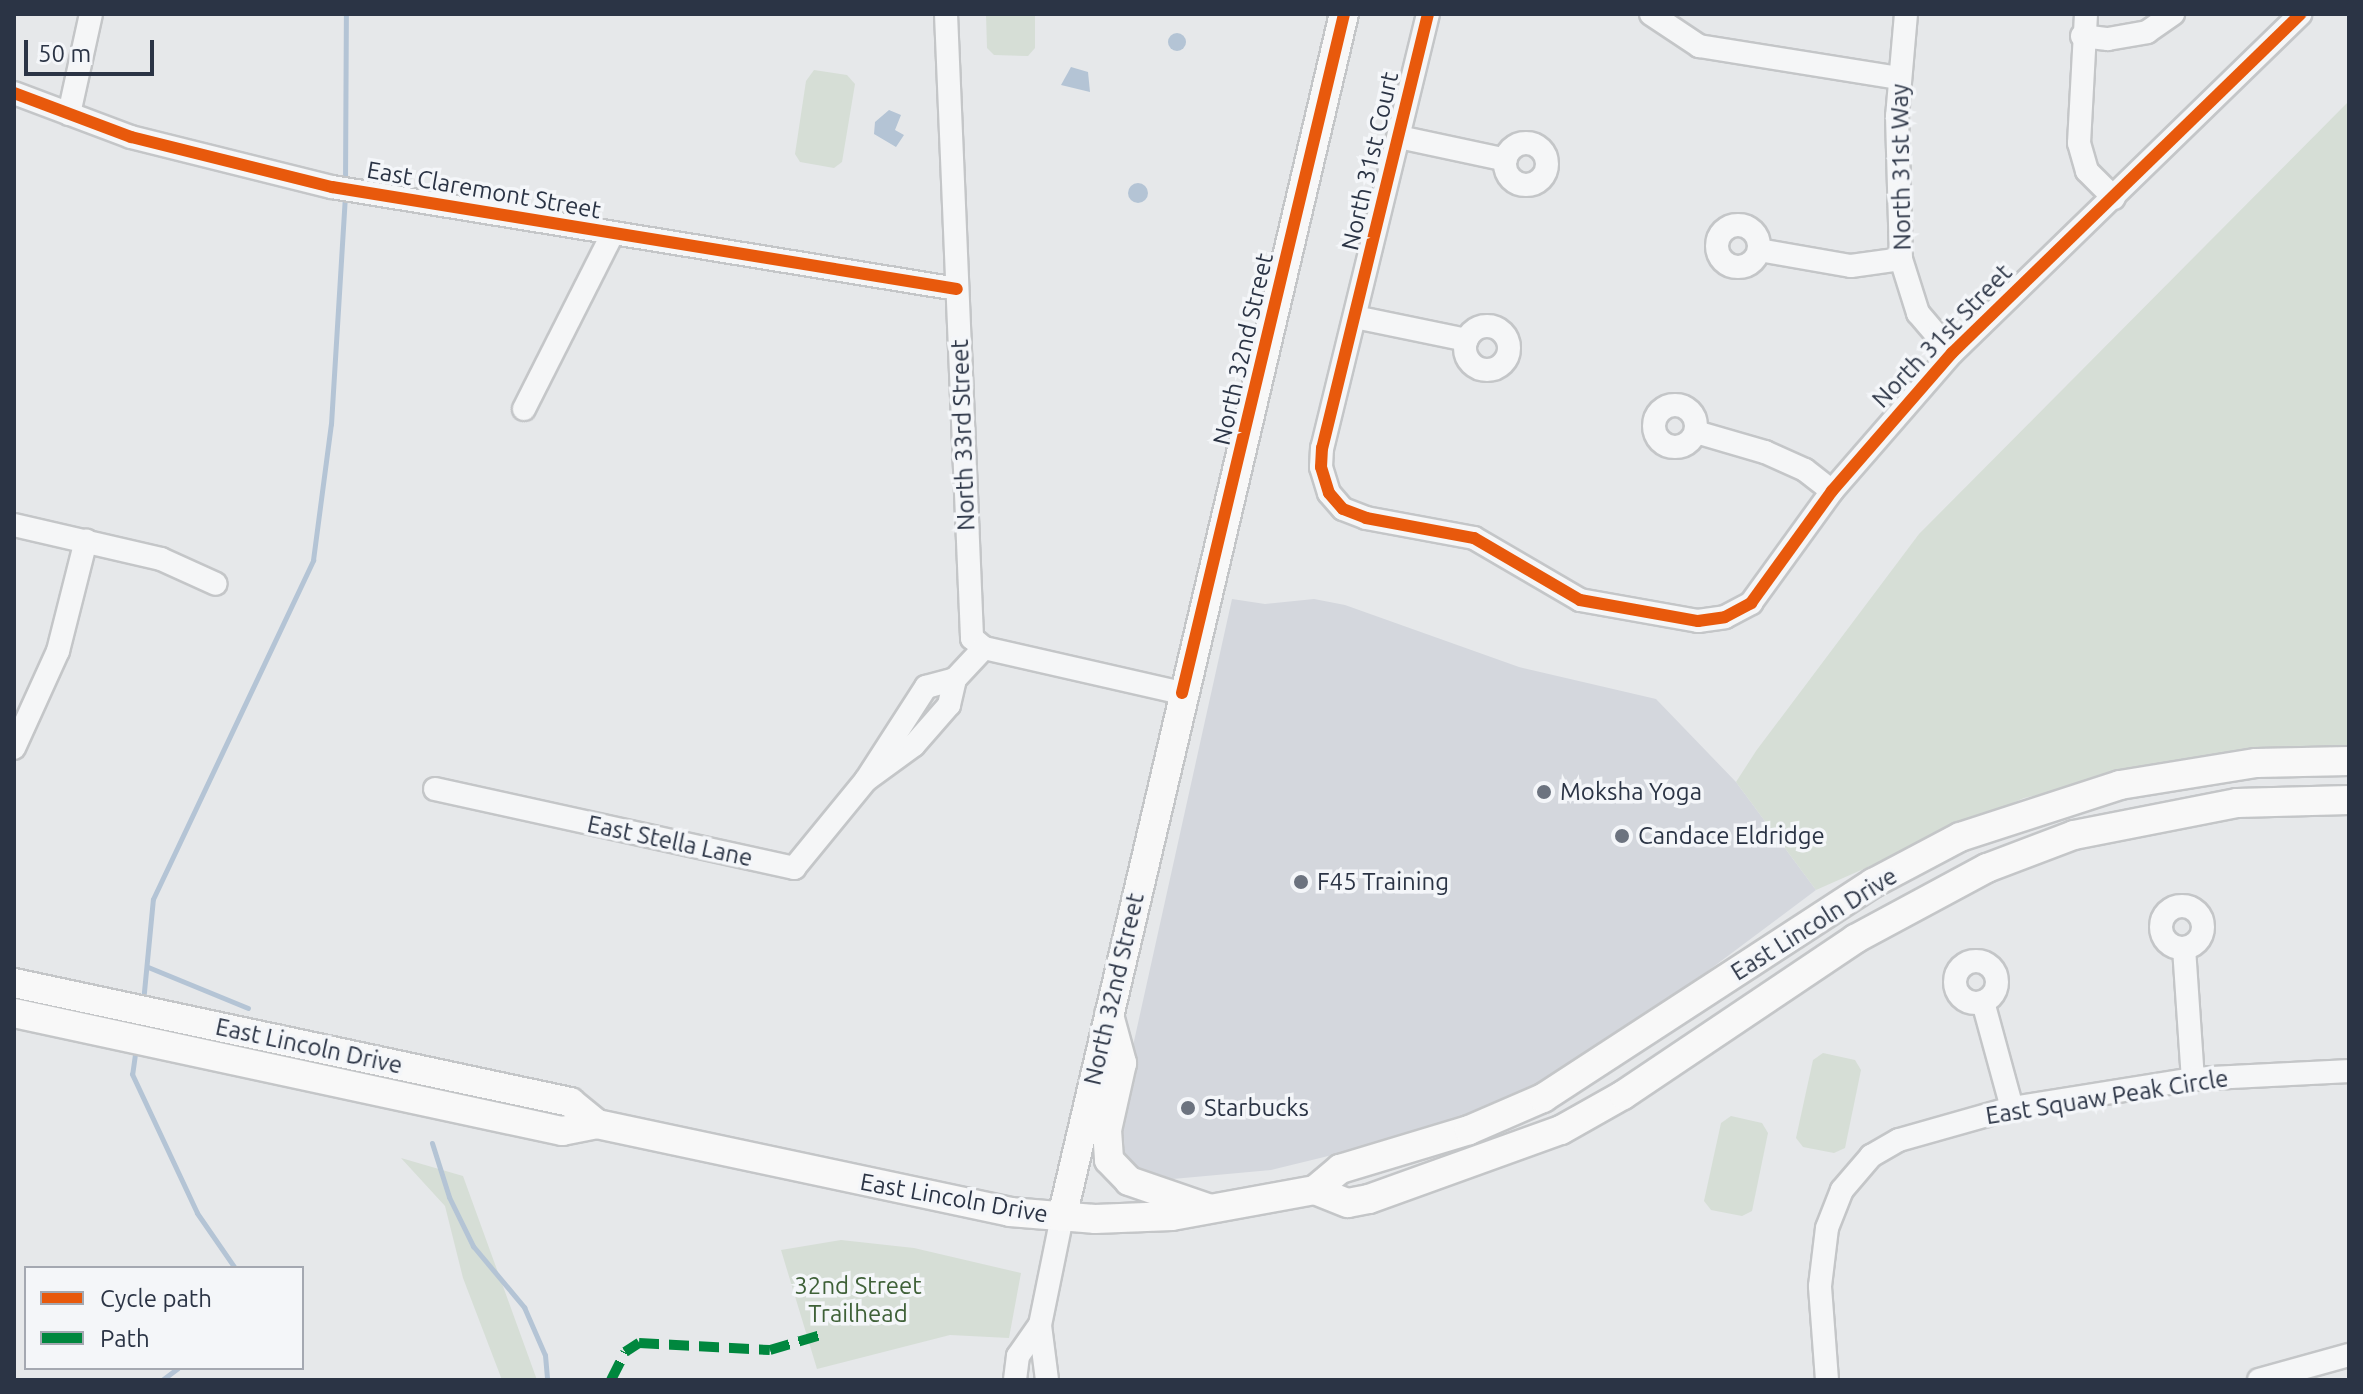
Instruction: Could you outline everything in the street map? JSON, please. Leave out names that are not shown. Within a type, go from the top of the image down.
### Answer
[{"type":"main road","name":"North 32nd Street","points":[[1062,1217],[1182,693],[1344,14]]},
{"type":"main road","name":"East Lincoln Drive","points":[[14,1013],[118,1035],[175,1032],[570,1102],[597,1124],[943,1199],[1062,1217],[1217,1211],[1315,1190],[1340,1169],[1469,1130],[1543,1098],[1873,883],[1960,837],[2120,785],[2256,763],[2349,761]]},
{"type":"main road","name":"East Lincoln Drive","points":[[1315,1190],[1348,1203],[1369,1199],[1561,1130],[1623,1095],[1855,939],[1987,868],[2074,835],[2237,803],[2349,800]]},
{"type":"main road","name":"East Lincoln Drive","points":[[14,983],[124,1007],[175,1032]]},
{"type":"main road","points":[[1108,1011],[1122,1063],[1107,1130],[1109,1160],[1129,1181],[1217,1211]]},
{"type":"street","points":[[69,114],[91,14]]},
{"type":"street","name":"North 33rd Street","points":[[946,14],[970,624],[972,638],[984,648]]},
{"type":"street","name":"North 31st Court","points":[[1428,14],[1321,467],[1329,493],[1343,509],[1474,538],[1580,600],[1602,605]]},
{"type":"street","points":[[1651,14],[1699,46],[1899,78]]},
{"type":"street","name":"North 31st Way","points":[[1906,14],[1899,78],[1901,259],[1918,313],[1952,353]]},
{"type":"street","points":[[2114,198],[2087,171],[2079,143],[2084,25],[2108,39],[2147,32],[2173,14]]},
{"type":"street","name":"North 31st Street","points":[[1602,605],[1681,620],[1713,620],[1738,613],[1773,576],[1832,491],[1952,353],[2300,14]]},
{"type":"street","name":"East Claremont Street","points":[[14,93],[69,114],[241,168],[332,187],[957,289]]},
{"type":"street","points":[[1399,137],[1506,160]]},
{"type":"street","points":[[524,409],[612,235]]},
{"type":"street","points":[[1759,250],[1851,266],[1901,259]]},
{"type":"street","points":[[1355,317],[1467,340]]},
{"type":"street","points":[[1696,432],[1765,452],[1805,470],[1832,491]]},
{"type":"street","points":[[14,525],[161,559],[216,584]]},
{"type":"street","points":[[14,748],[58,651],[86,540]]},
{"type":"street","points":[[984,648],[1182,693]]},
{"type":"street","name":"East Stella Lane","points":[[435,789],[794,868],[866,780],[926,687],[955,679],[984,648]]},
{"type":"street","points":[[2184,948],[2193,1079]]},
{"type":"street","points":[[1983,1002],[2012,1108]]},
{"type":"street","name":"East Squaw Peak Circle","points":[[1827,1380],[1822,1256],[1842,1190],[1871,1156],[1899,1140],[2012,1108],[2193,1079],[2349,1071]]},
{"type":"street","points":[[1047,1380],[1040,1325],[1062,1217]]},
{"type":"street","points":[[1015,1380],[1018,1356],[1040,1325]]},
{"type":"street","points":[[2259,1380],[2349,1355]]},
{"type":"shaded area","points":[[1232,599],[1265,604],[1314,599],[1345,605],[1519,667],[1656,699],[1736,782],[1816,890],[1622,1035],[1557,1074],[1473,1112],[1406,1137],[1271,1170],[1151,1181],[1127,1172],[1113,1136]]},
{"type":"green space","points":[[986,14],[1035,14],[1035,48],[1028,56],[994,55],[987,48]]},
{"type":"green space","points":[[814,70],[847,75],[855,84],[842,162],[834,168],[800,162],[795,154],[806,81]]},
{"type":"green space","points":[[2349,101],[2349,747],[2225,753],[2024,798],[1816,890],[1736,782],[1756,751],[1919,534]]},
{"type":"green space","points":[[1823,1053],[1855,1060],[1861,1070],[1845,1148],[1834,1153],[1803,1147],[1796,1138],[1813,1060]]},
{"type":"green space","points":[[1731,1116],[1762,1123],[1768,1133],[1752,1211],[1742,1216],[1711,1210],[1704,1201],[1721,1123]]},
{"type":"green space","points":[[401,1158],[463,1176],[537,1380],[502,1380],[463,1278],[445,1206]]},
{"type":"green space","name":"32nd Street Trailhead","points":[[841,1240],[914,1248],[1021,1273],[1009,1338],[950,1335],[817,1369],[781,1250]]},
{"type":"water","points":[[1177,33],[1186,42],[1177,51],[1168,42]]},
{"type":"water","points":[[1071,67],[1088,72],[1090,92],[1061,85]]},
{"type":"water","points":[[889,110],[901,115],[895,130],[904,135],[896,147],[874,134],[875,122]]},
{"type":"water","points":[[1138,183],[1145,186],[1148,193],[1145,200],[1138,203],[1131,200],[1128,193],[1131,186]]},
{"type":"waterway","points":[[345,184],[346,14]]},
{"type":"waterway","points":[[143,1002],[153,899],[313,560],[331,424],[345,194]]},
{"type":"waterway","points":[[148,967],[248,1008]]},
{"type":"waterway","points":[[136,1047],[132,1074],[197,1213],[234,1266]]},
{"type":"waterway","points":[[432,1143],[449,1197],[473,1246],[524,1307],[545,1355],[547,1380]]},
{"type":"waterway","points":[[162,1380],[175,1370]]},
{"type":"marked path","points":[[611,1380],[625,1352],[639,1343],[770,1350],[821,1335]]},
{"type":"cycle path","points":[[1182,693],[1344,14]]},
{"type":"cycle path","points":[[1428,14],[1322,448],[1321,467],[1329,493],[1343,509],[1366,518],[1474,538],[1580,600],[1698,621],[1725,617],[1751,603],[1832,491],[1952,353],[2300,14]]},
{"type":"cycle path","points":[[14,93],[131,137],[332,187],[957,289]]},
{"type":"place","name":"Moksha Yoga","points":[[1544,792]]},
{"type":"place","name":"Candace Eldridge","points":[[1622,836]]},
{"type":"place","name":"F45 Training","points":[[1301,882]]},
{"type":"place","name":"Starbucks","points":[[1188,1108]]}]
